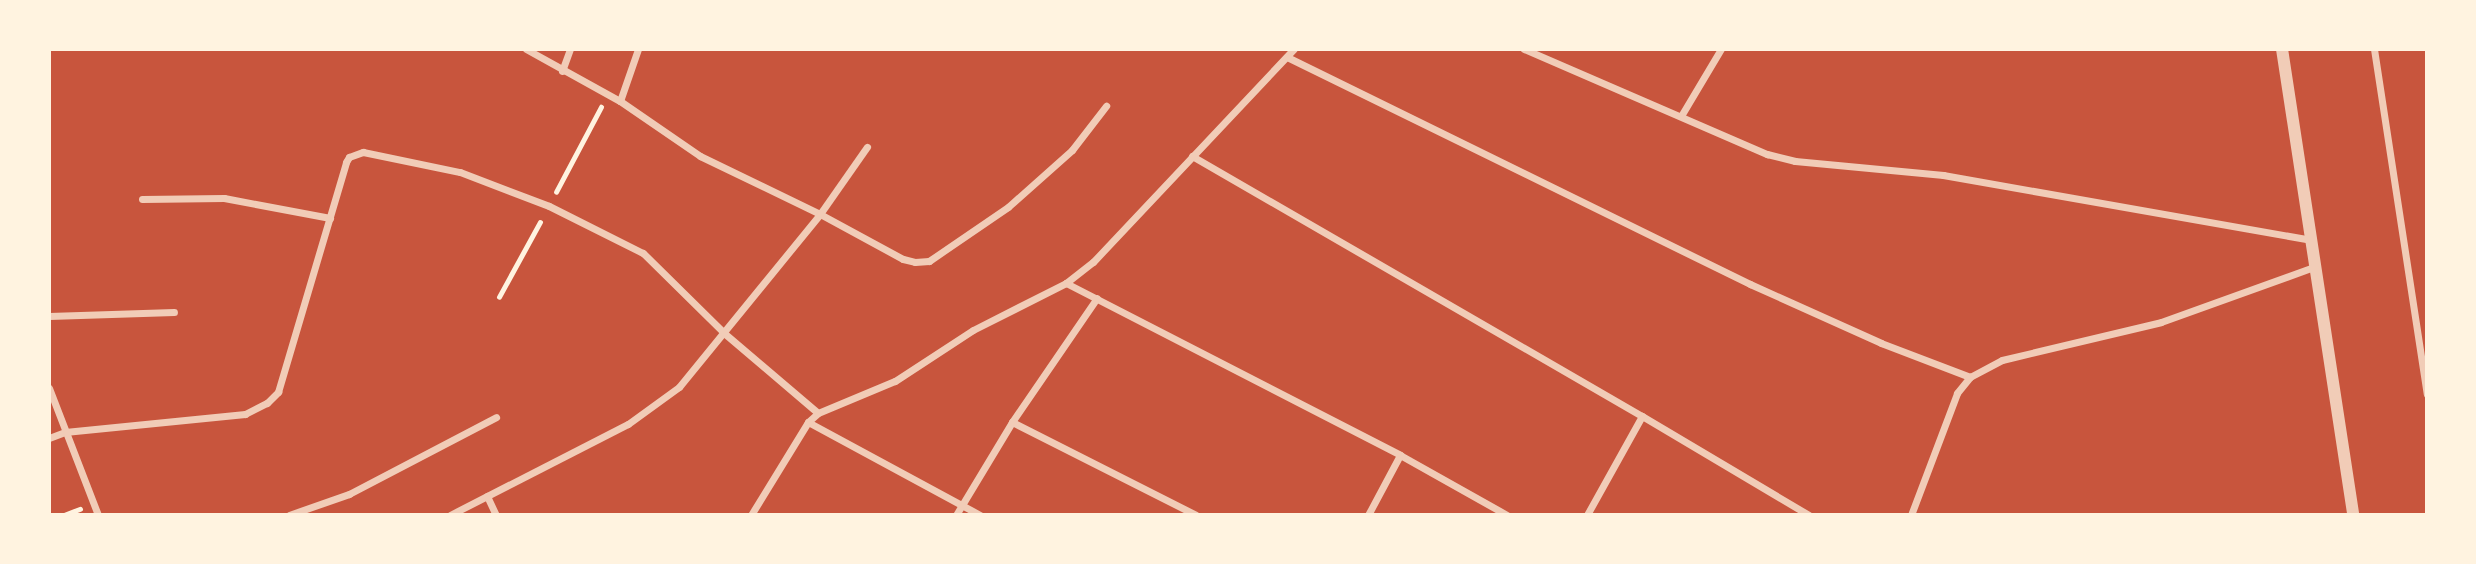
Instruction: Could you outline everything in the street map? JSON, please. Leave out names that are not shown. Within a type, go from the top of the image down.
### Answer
[{"type":"street","points":[[526,49],[620,101],[700,156],[820,214],[902,259],[929,261],[1008,207],[1072,150],[1106,106]]},
{"type":"street","points":[[562,71],[570,49]]},
{"type":"street","points":[[620,101],[638,49]]},
{"type":"street","points":[[751,515],[808,422],[818,413],[895,382],[973,330],[1066,283],[1093,262],[1294,49]]},
{"type":"street","points":[[1524,49],[1767,154],[1796,161],[1943,175],[2310,240]]},
{"type":"street","points":[[1681,116],[1721,49]]},
{"type":"street","points":[[2282,49],[2353,515]]},
{"type":"street","points":[[2374,49],[2427,394]]},
{"type":"street","points":[[1287,57],[1750,284],[1881,343],[1970,377]]},
{"type":"street","points":[[450,515],[628,424],[679,387],[820,214],[867,147]]},
{"type":"street","points":[[49,439],[65,432],[245,414],[267,403],[278,392],[346,162],[349,157],[363,152],[460,172],[549,206],[643,253],[723,333],[818,413]]},
{"type":"street","points":[[1192,156],[1809,515]]},
{"type":"street","points":[[142,200],[225,198],[330,218]]},
{"type":"street","points":[[1911,515],[1957,393],[1970,377],[2002,360],[2161,322],[2314,267]]},
{"type":"street","points":[[1066,283],[1399,455],[1507,515]]},
{"type":"street","points":[[956,515],[1012,422],[1097,298]]},
{"type":"street","points":[[49,316],[174,312]]},
{"type":"street","points":[[49,388],[98,515]]},
{"type":"street","points":[[1587,515],[1642,416]]},
{"type":"street","points":[[289,515],[349,494],[496,417]]},
{"type":"street","points":[[808,422],[980,515]]},
{"type":"street","points":[[1012,422],[1196,515]]},
{"type":"street","points":[[1367,515],[1399,455]]},
{"type":"street","points":[[487,496],[496,515]]},
{"type":"path","points":[[499,297],[608,94]]}]
